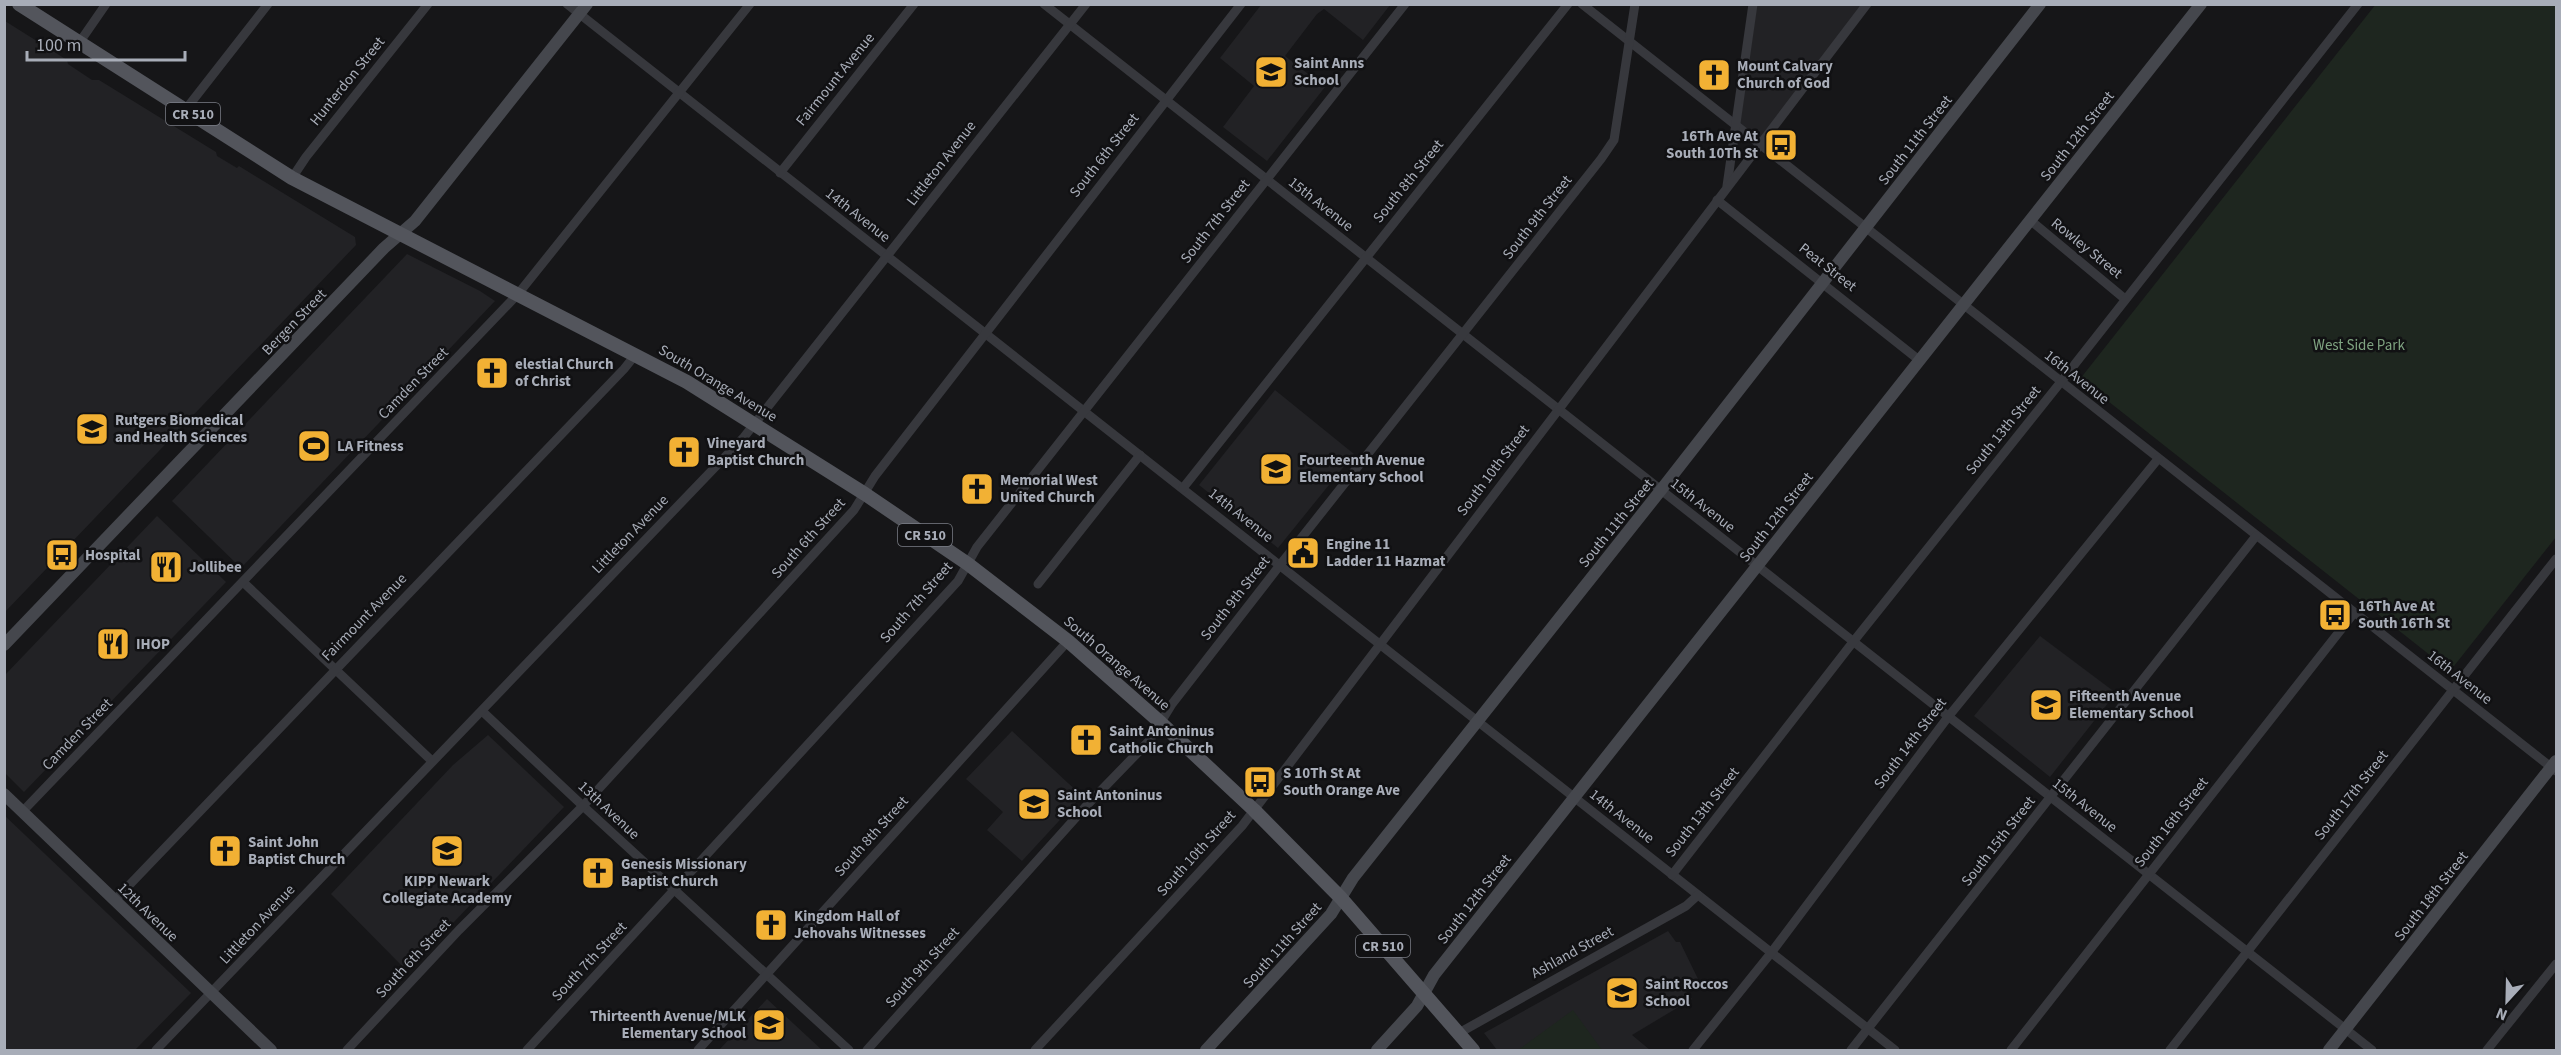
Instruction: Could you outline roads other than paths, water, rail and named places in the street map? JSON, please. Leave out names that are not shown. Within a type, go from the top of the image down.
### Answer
[{"type":"main road","name":"South Orange Avenue","points":[[19,4],[292,178],[399,235],[636,354],[756,423],[968,564],[1068,641],[1161,723],[1254,810],[1341,898],[1473,1050]]},
{"type":"street","points":[[79,43],[106,4]]},
{"type":"street","points":[[186,109],[268,4]]},
{"type":"street","name":"Hunterdon Street","points":[[292,178],[306,157],[428,4]]},
{"type":"street","name":"14th Avenue","points":[[567,4],[583,9],[679,93],[1895,1050]]},
{"type":"street","name":"Camden Street","points":[[22,811],[518,294],[750,4]]},
{"type":"street","name":"Fairmount Avenue","points":[[780,172],[914,4]]},
{"type":"street","name":"15th Avenue","points":[[1044,4],[2372,1050]]},
{"type":"street","name":"Littleton Avenue","points":[[156,1050],[756,423],[1086,4]]},
{"type":"street","name":"South 6th Street","points":[[347,1050],[459,930],[582,806],[854,510],[866,494],[874,476],[1241,4]]},
{"type":"street","name":"South 7th Street","points":[[527,1050],[950,589],[977,547],[1405,4]]},
{"type":"street","name":"South 8th Street","points":[[1182,488],[1568,4]]},
{"type":"street","name":"16th Avenue","points":[[1582,4],[2452,691],[2555,767]]},
{"type":"street","name":"South 9th Street","points":[[867,1050],[1080,813],[1150,740],[1172,704],[1601,159],[1614,140],[1635,4]]},
{"type":"street","points":[[1727,188],[1753,4]]},
{"type":"street","name":"South 10th Street","points":[[1035,1050],[1242,826],[1867,4]]},
{"type":"street","name":"South 11th Street","points":[[1206,1050],[1331,914],[1353,878],[1661,490],[2040,4]]},
{"type":"street","name":"South 12th Street","points":[[1377,1050],[1417,1006],[1434,975],[1573,797],[2201,4]]},
{"type":"street","name":"South 13th Street","points":[[1672,875],[1853,642],[2358,4]]},
{"type":"street","name":"Bergen Street","points":[[4,645],[428,206],[583,9]]},
{"type":"street","name":"Peat Street","points":[[1718,200],[1919,360]]},
{"type":"street","name":"Rowley Street","points":[[2030,220],[2125,299]]},
{"type":"street","name":"Fairmount Avenue","points":[[114,901],[636,354]]},
{"type":"street","points":[[1038,584],[1140,455]]},
{"type":"street","name":"South 14th Street","points":[[1693,1050],[1771,952],[1948,717],[2158,459]]},
{"type":"street","name":"South 15th Street","points":[[1851,1050],[2256,536]]},
{"type":"street","name":"South 17th Street","points":[[2170,1050],[2556,559]]},
{"type":"street","points":[[243,582],[432,761]]},
{"type":"street","name":"South 16th Street","points":[[2011,1050],[2354,612]]},
{"type":"street","name":"South 8th Street","points":[[698,1050],[1068,641]]},
{"type":"street","name":"13th Avenue","points":[[482,711],[674,891],[849,1050]]},
{"type":"street","name":"South 18th Street","points":[[2329,1050],[2555,767]]},
{"type":"street","name":"12th Avenue","points":[[4,794],[271,1050]]},
{"type":"street","name":"Ashland Street","points":[[1459,1034],[1686,906],[1698,895]]},
{"type":"street","points":[[2487,1050],[2556,964]]},
{"type":"place","name":"Saint Anns School","points":[[1271,72]]},
{"type":"place","name":"Mount Calvary Church of God","points":[[1714,75]]},
{"type":"place","name":"16Th Ave At South 10Th St","points":[[1781,145]]},
{"type":"place","name":"elestial Church of Christ","points":[[492,373]]},
{"type":"place","name":"Rutgers Biomedical and Health Sciences","points":[[92,429]]},
{"type":"place","name":"LA Fitness","points":[[314,446]]},
{"type":"place","name":"Vineyard Baptist Church","points":[[684,452]]},
{"type":"place","name":"Fourteenth Avenue Elementary School","points":[[1276,469]]},
{"type":"place","name":"Memorial West United Church","points":[[977,489]]},
{"type":"place","name":"Engine 11 Ladder 11 Hazmat","points":[[1303,553]]},
{"type":"place","name":"Hospital","points":[[62,555]]},
{"type":"place","name":"Jollibee","points":[[166,567]]},
{"type":"place","name":"16Th Ave At South 16Th St","points":[[2335,615]]},
{"type":"place","name":"IHOP","points":[[113,644]]},
{"type":"place","name":"Fifteenth Avenue Elementary School","points":[[2046,705]]},
{"type":"place","name":"Saint Antoninus Catholic Church","points":[[1086,740]]},
{"type":"place","name":"S 10Th St At South Orange Ave","points":[[1260,782]]},
{"type":"place","name":"Saint Antoninus School","points":[[1034,804]]},
{"type":"place","name":"Saint John Baptist Church","points":[[225,851]]},
{"type":"place","name":"KIPP Newark Collegiate Academy","points":[[447,851]]},
{"type":"place","name":"Genesis Missionary Baptist Church","points":[[598,873]]},
{"type":"place","name":"Kingdom Hall of Jehovahs Witnesses","points":[[771,925]]},
{"type":"place","name":"Saint Roccos School","points":[[1622,993]]},
{"type":"place","name":"Thirteenth Avenue/MLK Elementary School","points":[[769,1025]]},
{"type":"park label","name":"West Side Park","points":[[2359,345]]}]
